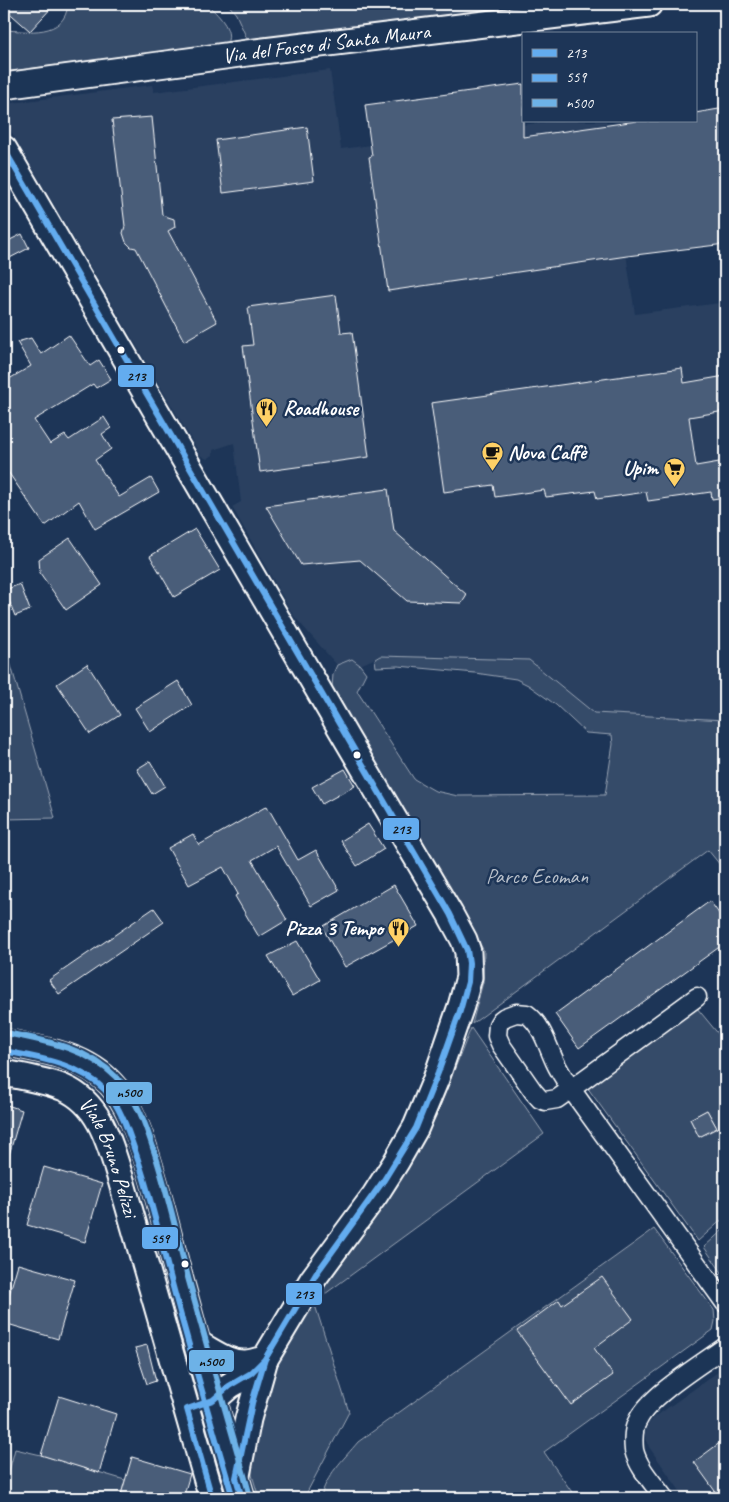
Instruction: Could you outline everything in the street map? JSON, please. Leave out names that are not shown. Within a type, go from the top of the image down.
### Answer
[{"type":"street","name":"Via del Fosso di Santa Maura","points":[[4,86],[247,53],[648,4]]},
{"type":"street","points":[[4,149],[348,742],[446,906],[464,940],[468,952],[469,977],[461,1006],[436,1079],[416,1127],[375,1195],[313,1279],[262,1370],[248,1419],[239,1488]]},
{"type":"street","points":[[697,997],[571,1089],[557,1099],[551,1101],[545,1101],[536,1095],[498,1042],[496,1031],[501,1020],[509,1015],[523,1013],[529,1016],[541,1032],[559,1071],[571,1089],[725,1303]]},
{"type":"street","name":"Viale Bruno Pelizzi","points":[[4,1042],[82,1062],[104,1076],[120,1096],[134,1121],[151,1168],[213,1400],[239,1488]]},
{"type":"street","name":"Viale Bruno Pelizzi","points":[[4,1073],[64,1088],[83,1100],[99,1121],[107,1138],[121,1180],[212,1498]]},
{"type":"street","points":[[198,1344],[228,1360],[236,1363],[248,1363],[262,1370]]},
{"type":"street","points":[[664,1498],[647,1475],[637,1456],[634,1443],[636,1424],[643,1411],[663,1392],[725,1347]]},
{"type":"street","points":[[186,1408],[232,1395],[262,1370]]},
{"type":"shaded area","points":[[330,70],[341,149],[545,122],[606,122],[635,314],[725,303],[725,720],[594,713],[529,660],[380,656],[360,665],[352,659],[337,665],[293,615],[232,507],[241,502],[234,443],[213,450],[213,455],[207,459],[201,456],[4,119],[4,104],[152,85],[154,92]]},
{"type":"shaded area","points":[[725,1367],[725,1498],[685,1498],[649,1447],[645,1435],[646,1430],[649,1423],[655,1417]]},
{"type":"green space","points":[[68,4],[207,4],[223,22],[229,38],[227,43],[4,72],[4,30],[34,31],[52,27],[60,23],[65,15]]},
{"type":"green space","points":[[228,4],[531,4],[248,41],[236,14]]},
{"type":"green space","points":[[4,644],[10,662],[55,818],[4,819]]},
{"type":"green space","name":"Parco Ecoman","points":[[380,656],[529,660],[594,713],[725,720],[725,871],[708,850],[472,1024],[483,982],[484,951],[425,845],[332,688],[333,674],[337,665],[352,659],[360,665],[366,673],[357,691],[414,779],[435,791],[458,796],[605,795],[613,744],[612,735],[586,733],[556,705],[528,685],[516,679],[398,666],[376,667],[375,659]]},
{"type":"green space","points":[[697,1008],[725,1042],[725,1217],[698,1241],[587,1087]],"holes":[[[707,1110],[717,1128],[699,1137],[690,1119]]]},
{"type":"green space","points":[[471,1028],[544,1134],[314,1302],[396,1188],[436,1116]]},
{"type":"green space","points":[[725,1228],[725,1277],[704,1247]]},
{"type":"green space","points":[[654,1229],[714,1310],[715,1321],[713,1330],[544,1452],[576,1498],[321,1498],[331,1475],[358,1442]]},
{"type":"green space","points":[[314,1302],[349,1412],[304,1498],[259,1498],[252,1475],[252,1446],[266,1393],[277,1365]]},
{"type":"green space","points":[[15,1449],[125,1480],[120,1498],[4,1498],[4,1490]]},
{"type":"building","points":[[4,4],[55,4],[30,31],[4,8]]},
{"type":"building","points":[[522,84],[523,137],[630,122],[696,122],[696,113],[725,108],[725,244],[627,256],[388,291],[369,157],[372,156],[365,105]]},
{"type":"building","points":[[152,117],[162,215],[174,219],[175,227],[168,231],[217,322],[184,341],[136,248],[131,247],[126,242],[123,233],[125,226],[112,120]]},
{"type":"building","points":[[307,127],[314,181],[223,193],[216,140]]},
{"type":"building","points":[[22,234],[29,248],[4,261],[4,243]]},
{"type":"building","points":[[336,295],[341,333],[352,332],[369,457],[260,472],[243,346],[253,345],[248,307]]},
{"type":"building","points":[[69,335],[90,366],[99,360],[111,379],[96,388],[93,384],[34,420],[50,444],[65,435],[69,440],[104,417],[111,428],[102,434],[111,449],[95,460],[119,497],[151,478],[159,492],[95,529],[79,501],[45,526],[4,466],[4,382],[31,366],[17,342],[31,338],[41,354]]},
{"type":"building","points":[[682,368],[684,383],[725,376],[725,411],[689,417],[696,466],[725,461],[725,497],[712,499],[711,492],[648,501],[646,492],[597,499],[595,491],[546,497],[544,490],[495,497],[493,485],[444,492],[431,403]]},
{"type":"building","points":[[388,489],[394,531],[467,595],[462,603],[407,601],[360,560],[301,565],[266,506]]},
{"type":"building","points":[[195,529],[220,570],[174,597],[150,556]]},
{"type":"building","points":[[70,538],[102,585],[66,610],[40,573],[39,559]]},
{"type":"building","points":[[20,584],[30,610],[15,616],[5,590]]},
{"type":"building","points":[[87,664],[120,715],[90,734],[57,684]]},
{"type":"building","points":[[178,681],[192,705],[150,732],[135,708]]},
{"type":"building","points":[[150,761],[165,786],[152,794],[137,769]]},
{"type":"building","points":[[345,769],[355,786],[322,804],[312,787]]},
{"type":"building","points":[[267,806],[298,860],[316,850],[339,890],[311,906],[276,846],[252,860],[287,920],[259,937],[235,896],[238,894],[223,867],[189,885],[168,848],[193,834],[199,845]]},
{"type":"building","points":[[368,824],[384,849],[357,866],[341,841]]},
{"type":"building","points":[[394,885],[418,926],[345,967],[322,927]]},
{"type":"building","points":[[710,901],[725,922],[725,943],[579,1048],[555,1014]]},
{"type":"building","points":[[154,908],[164,922],[59,994],[49,980]]},
{"type":"building","points":[[297,941],[320,980],[292,996],[268,956]]},
{"type":"building","points":[[4,1104],[22,1110],[7,1162],[4,1161]]},
{"type":"building","points":[[707,1110],[717,1128],[699,1137],[690,1119]]},
{"type":"building","points":[[44,1167],[102,1184],[85,1242],[27,1225]]},
{"type":"building","points":[[18,1264],[75,1280],[58,1339],[4,1323],[4,1312]]},
{"type":"building","points":[[602,1277],[633,1319],[594,1348],[613,1375],[571,1405],[517,1331],[559,1300],[562,1305]]},
{"type":"building","points":[[147,1345],[156,1381],[147,1384],[135,1348]]},
{"type":"building","points":[[59,1396],[116,1414],[99,1473],[41,1455]]},
{"type":"building","points":[[725,1439],[725,1498],[720,1498],[694,1462]]},
{"type":"building","points":[[132,1457],[190,1474],[183,1498],[120,1498]]},
{"type":"transit line","name":"213","points":[[4,149],[450,914],[467,950],[469,963],[468,982],[460,1011],[416,1128],[384,1180],[316,1274],[265,1359],[251,1373],[229,1386],[213,1400],[187,1409],[212,1498]]},
{"type":"transit line","name":"n500","points":[[6,1033],[64,1047],[92,1059],[124,1085],[136,1104],[161,1172],[189,1281],[250,1496]]},
{"type":"transit line","name":"559","points":[[4,1051],[58,1063],[83,1074],[105,1090],[119,1111],[145,1181],[184,1328],[233,1498]]},
{"type":"transit line","name":"213","points":[[242,1498],[236,1478],[252,1403],[265,1359],[272,1347]]},
{"type":"place","name":"Roadhouse","points":[[267,427]]},
{"type":"place","name":"Nova Caffè","points":[[492,471]]},
{"type":"place","name":"Upim","points":[[674,487]]},
{"type":"place","name":"Pizza 3 Tempo","points":[[399,947]]}]
